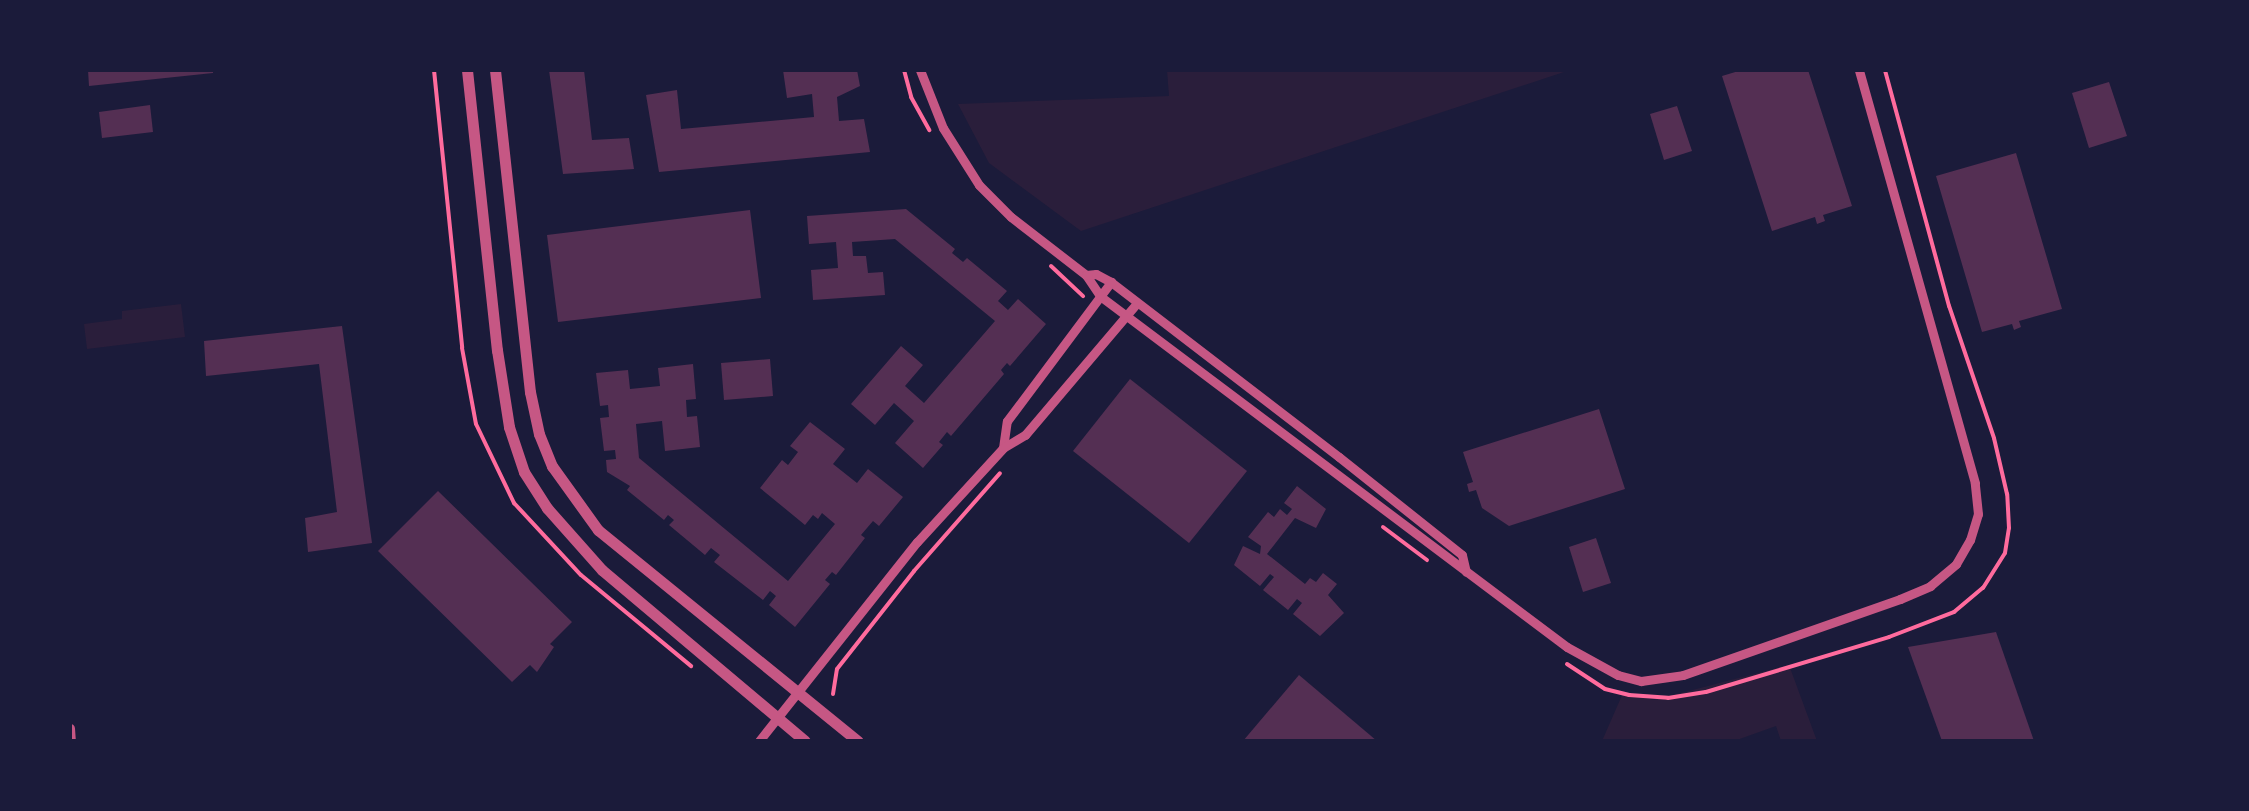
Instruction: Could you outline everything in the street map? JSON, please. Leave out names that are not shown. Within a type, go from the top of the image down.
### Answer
[{"type":"street","points":[[467,70],[497,350],[509,427],[524,472],[548,508],[602,570],[804,741]]},
{"type":"street","points":[[495,70],[530,392],[538,434],[552,466],[598,530],[858,741]]},
{"type":"street","points":[[920,70],[943,128],[979,185],[1011,217],[1086,274],[1100,296],[1568,647],[1618,675],[1641,680],[1683,675],[1878,608],[1930,586],[1956,564],[1970,540],[1978,514],[1975,483],[1859,70]]},
{"type":"street","points":[[1086,274],[1096,274],[1110,282],[1462,555],[1466,572]]},
{"type":"street","points":[[1004,448],[1008,421],[1110,282]]},
{"type":"street","points":[[759,741],[918,542],[1004,448],[1025,435],[1137,303]]},
{"type":"street","points":[[70,728],[71,741]]},
{"type":"path","points":[[1566,663],[1605,689],[1629,694],[1668,698],[1706,692],[1889,637],[1954,612],[1983,588],[2004,553],[2009,528],[2007,494],[1994,438],[1948,306],[1885,70]]},
{"type":"path","points":[[833,694],[837,670],[914,571],[1004,470]]},
{"type":"path","points":[[1379,524],[1427,561]]},
{"type":"shaded area","points":[[1167,70],[1570,70],[1081,231],[989,163],[958,104],[1169,96]]},
{"type":"shaded area","points":[[181,304],[185,337],[87,349],[84,324],[122,319],[122,311]]},
{"type":"shaded area","points":[[1789,665],[1817,741],[1781,741],[1776,726],[1734,741],[1602,741],[1623,693],[1654,700]]},
{"type":"building","points":[[88,70],[213,70],[213,73],[89,86]]},
{"type":"building","points":[[549,70],[584,70],[592,140],[629,138],[634,169],[563,174]]},
{"type":"building","points":[[783,70],[857,70],[860,86],[837,97],[839,121],[864,119],[870,152],[659,172],[646,95],[677,90],[681,129],[814,117],[812,94],[787,98]]},
{"type":"building","points":[[1742,70],[1808,70],[1852,206],[1823,215],[1825,221],[1817,224],[1815,217],[1772,231],[1722,76]]},
{"type":"building","points":[[2109,82],[2127,136],[2089,148],[2072,93]]},
{"type":"building","points":[[150,105],[153,132],[102,138],[99,112]]},
{"type":"building","points":[[1677,106],[1692,151],[1664,160],[1650,114]]},
{"type":"building","points":[[2016,153],[2062,309],[2019,321],[2021,327],[2014,330],[2012,324],[1982,332],[1936,176]]},
{"type":"building","points":[[906,209],[955,249],[952,253],[963,262],[967,258],[1007,291],[998,301],[1008,310],[1018,299],[1046,324],[1010,366],[1007,363],[1001,370],[1004,374],[951,436],[947,432],[939,442],[943,445],[923,468],[895,443],[914,421],[894,403],[875,425],[851,404],[901,346],[923,365],[905,386],[924,403],[995,321],[895,239],[852,242],[853,256],[866,256],[868,273],[883,272],[885,295],[813,300],[811,270],[838,268],[836,242],[809,244],[807,216]]},
{"type":"building","points":[[750,210],[761,298],[558,322],[547,235]]},
{"type":"building","points":[[342,326],[372,543],[308,552],[305,518],[337,512],[319,364],[206,376],[204,341]]},
{"type":"building","points":[[770,359],[773,396],[724,400],[721,363]]},
{"type":"building","points":[[693,364],[696,399],[686,400],[687,417],[697,416],[700,447],[665,451],[662,421],[636,424],[639,458],[788,581],[835,524],[822,513],[818,519],[813,515],[805,525],[760,488],[782,460],[788,465],[798,452],[790,446],[810,422],[845,449],[833,464],[857,483],[868,469],[903,497],[879,526],[873,521],[861,535],[865,538],[836,575],[832,572],[825,580],[830,584],[795,627],[769,605],[776,596],[770,591],[763,600],[714,562],[720,555],[711,548],[705,555],[669,525],[674,520],[668,515],[664,520],[627,490],[630,486],[607,472],[606,460],[616,459],[615,450],[604,451],[600,418],[609,417],[608,405],[600,406],[596,373],[628,370],[630,389],[660,386],[658,368]]},
{"type":"building","points":[[1130,379],[1247,471],[1189,543],[1073,451]]},
{"type":"building","points":[[1599,409],[1625,489],[1509,526],[1482,508],[1476,490],[1469,492],[1467,484],[1473,482],[1463,452]]},
{"type":"building","points":[[1297,486],[1326,509],[1316,528],[1295,518],[1267,554],[1305,584],[1310,578],[1316,582],[1323,573],[1337,584],[1328,595],[1344,613],[1320,636],[1293,614],[1302,603],[1297,599],[1288,610],[1263,590],[1274,577],[1270,574],[1260,586],[1234,565],[1243,546],[1260,554],[1261,546],[1248,537],[1268,512],[1274,517],[1280,509],[1287,515],[1292,509],[1284,503]]},
{"type":"building","points":[[438,491],[572,622],[550,644],[554,647],[537,672],[530,665],[512,682],[378,551]]},
{"type":"building","points":[[1596,538],[1611,583],[1583,592],[1569,547]]},
{"type":"building","points":[[1996,632],[2034,741],[1942,741],[1908,647]]},
{"type":"building","points":[[1299,675],[1377,741],[1243,741]]}]
